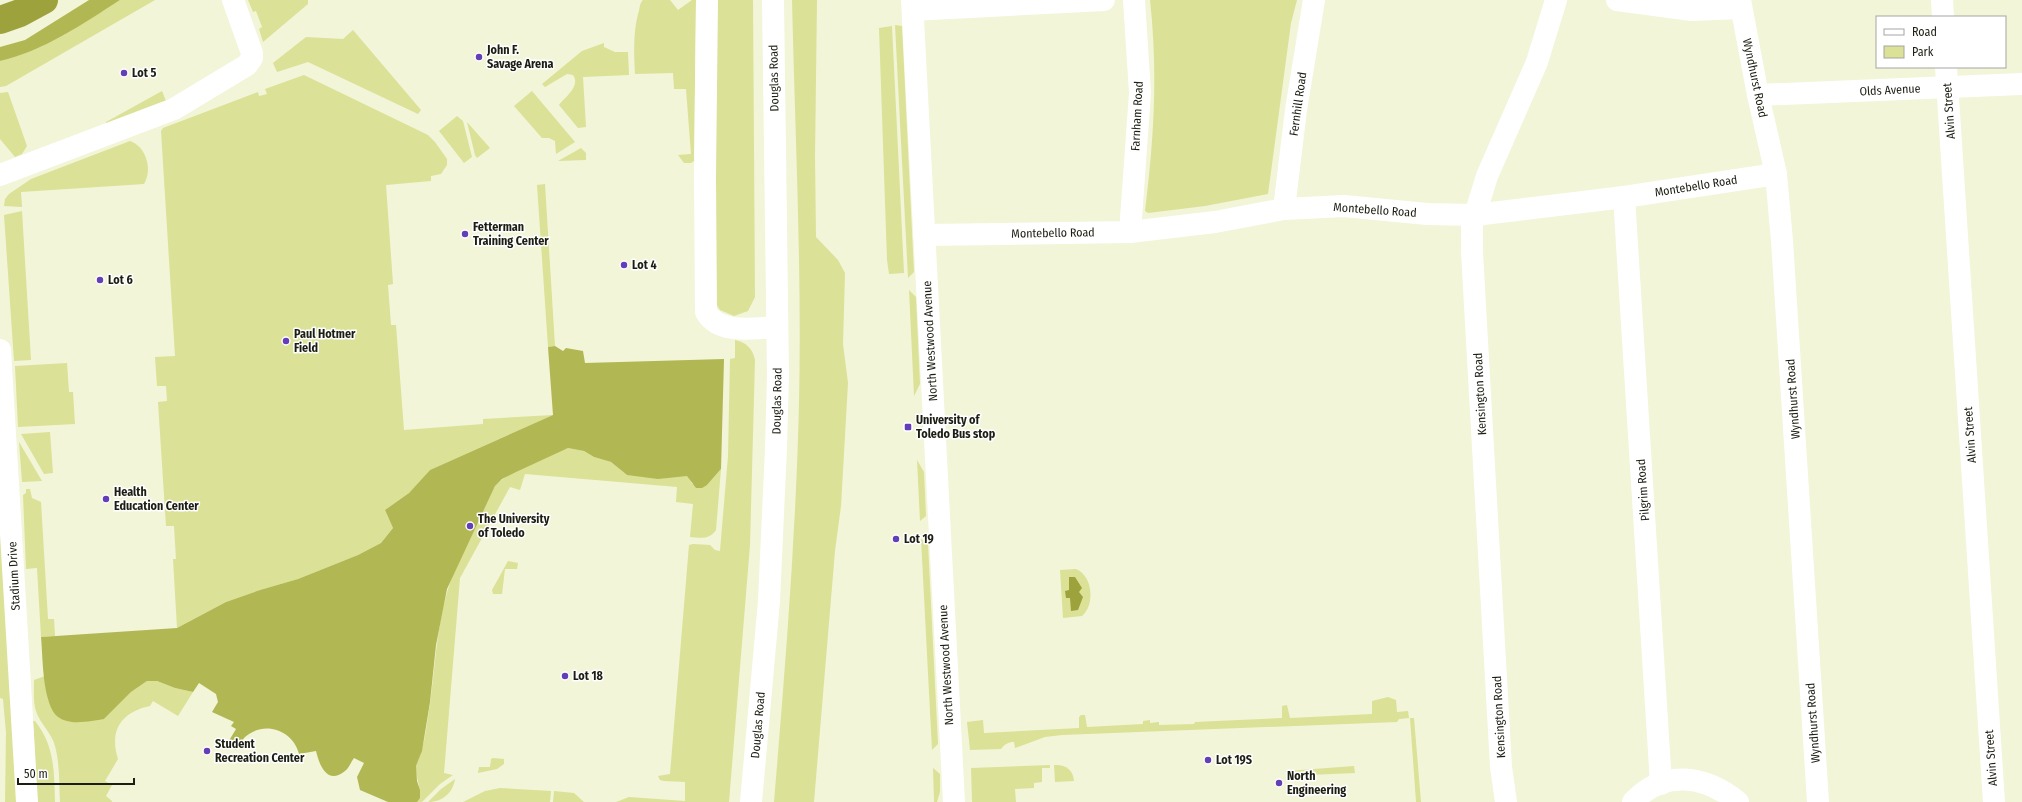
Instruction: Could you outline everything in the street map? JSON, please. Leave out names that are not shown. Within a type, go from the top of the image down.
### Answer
[{"type":"street","points":[[0,175],[174,109],[247,65],[252,58],[252,53],[233,0]]},
{"type":"street","points":[[707,0],[705,177],[706,312],[709,318],[728,327],[777,327]]},
{"type":"street","name":"Douglas Road","points":[[751,802],[769,601],[776,448],[777,327],[773,0]]},
{"type":"street","points":[[912,5],[1104,0]]},
{"type":"street","name":"Farnham Road","points":[[1130,232],[1140,93],[1134,0]]},
{"type":"street","name":"Fernhill Road","points":[[1284,209],[1296,110],[1314,0]]},
{"type":"street","name":"Kensington Road","points":[[1506,802],[1501,768],[1472,260],[1472,225],[1487,176],[1537,62],[1556,0]]},
{"type":"street","points":[[1617,0],[1692,10],[1741,4]]},
{"type":"street","points":[[1942,0],[1943,16]]},
{"type":"street","name":"Wyndhurst Road","points":[[1741,4],[1758,96],[1776,174],[1782,241],[1818,802]]},
{"type":"street","name":"North Westwood Avenue","points":[[912,5],[954,802]]},
{"type":"street","name":"Olds Avenue","points":[[1758,96],[1947,77],[2022,84]]},
{"type":"street","name":"Alvin Street","points":[[1947,77],[1994,802]]},
{"type":"street","name":"Montebello Road","points":[[924,235],[1130,232],[1215,222],[1284,209],[1344,206],[1427,214],[1476,215],[1624,197],[1776,174]]},
{"type":"street","name":"Pilgrim Road","points":[[1624,197],[1661,784]]},
{"type":"street","name":"Stadium Drive","points":[[0,350],[5,501],[27,802]]},
{"type":"street","points":[[1633,802],[1646,791],[1661,784],[1678,780],[1706,782],[1738,802]]},
{"type":"green space","points":[[89,0],[120,0],[47,44],[32,51],[0,61],[0,47],[25,40]]},
{"type":"green space","points":[[120,0],[155,0],[6,86],[0,87],[0,61],[31,50],[62,35]]},
{"type":"green space","points":[[248,0],[308,0],[308,4],[263,42],[259,29],[262,27],[256,11],[253,12]]},
{"type":"green space","points":[[643,0],[670,0],[678,10],[692,0],[696,0],[694,161],[691,163],[684,163],[678,155],[691,154],[686,89],[674,89],[673,73],[635,74],[635,29],[640,5]]},
{"type":"green space","points":[[713,0],[753,0],[755,297],[748,311],[734,316],[720,310],[716,304]]},
{"type":"green space","points":[[792,0],[817,0],[815,157],[816,237],[838,260],[845,273],[843,344],[848,383],[841,506],[835,551],[814,802],[774,802],[793,553],[798,453],[800,302]]},
{"type":"green space","points":[[1150,0],[1297,0],[1291,23],[1268,194],[1205,206],[1148,213],[1145,211],[1151,158],[1154,106],[1154,53]]},
{"type":"green space","points":[[895,25],[902,26],[914,272],[908,278]]},
{"type":"green space","points":[[892,26],[904,273],[889,274],[887,260],[879,28]]},
{"type":"green space","points":[[353,30],[421,110],[418,114],[308,62],[277,72],[273,63],[306,37],[343,39]]},
{"type":"green space","points":[[604,43],[604,47],[615,52],[628,52],[629,75],[583,77],[586,127],[578,128],[559,105],[574,87],[575,79],[573,75],[567,74],[545,87],[542,84],[582,51]]},
{"type":"green space","name":"Paul Hotmer Field","points":[[304,75],[428,135],[447,159],[447,165],[441,174],[431,176],[431,181],[386,185],[393,284],[388,285],[391,325],[396,325],[404,430],[483,424],[483,419],[553,415],[430,470],[409,493],[385,510],[393,528],[381,543],[358,555],[298,579],[226,602],[177,628],[173,559],[176,559],[174,526],[166,526],[158,402],[167,401],[166,386],[157,386],[155,357],[175,356],[161,131],[163,128],[258,92],[259,96],[267,94],[265,89]]},
{"type":"green space","points":[[162,91],[166,101],[106,124],[106,122]]},
{"type":"green space","points":[[532,91],[575,142],[556,154],[555,141],[549,138],[542,138],[514,106]]},
{"type":"green space","points":[[8,92],[27,146],[22,154],[15,157],[0,139],[0,93]]},
{"type":"green space","points":[[457,116],[463,121],[472,157],[464,163],[439,131]]},
{"type":"green space","points":[[467,122],[490,148],[477,158],[475,155]]},
{"type":"green space","points":[[130,141],[140,148],[146,159],[148,172],[144,184],[21,192],[22,207],[4,206],[5,199],[9,194],[31,179]]},
{"type":"green space","points":[[581,148],[586,153],[586,160],[558,161]]},
{"type":"green space","points":[[545,184],[555,346],[548,347],[537,185]]},
{"type":"green space","points":[[22,211],[31,360],[14,361],[4,215]]},
{"type":"green space","points":[[909,290],[916,297],[920,384],[914,396]]},
{"type":"green space","points":[[735,340],[742,342],[748,347],[753,353],[755,360],[750,545],[729,802],[616,802],[629,797],[685,801],[685,782],[664,781],[660,780],[658,776],[670,774],[689,545],[710,545],[715,550],[720,551],[728,456],[730,359],[735,358]]},
{"type":"green space","points":[[555,346],[563,351],[566,348],[583,351],[585,363],[724,359],[721,469],[707,485],[702,488],[696,488],[687,476],[658,479],[627,475],[611,462],[594,457],[584,451],[568,448],[502,479],[495,486],[447,589],[436,645],[430,702],[422,751],[416,766],[417,781],[420,790],[420,798],[417,802],[388,802],[360,790],[357,777],[364,763],[354,758],[345,771],[339,775],[329,775],[325,772],[319,762],[316,751],[299,754],[291,739],[277,730],[261,729],[253,732],[245,737],[236,750],[227,744],[236,729],[231,726],[234,722],[212,712],[218,702],[216,694],[199,683],[193,692],[175,688],[157,681],[147,681],[131,692],[104,719],[87,722],[74,722],[63,720],[53,711],[49,702],[44,680],[41,637],[177,628],[226,602],[298,579],[358,555],[381,543],[393,528],[385,510],[409,493],[430,470],[553,415],[548,347]]},
{"type":"green space","points":[[67,363],[69,392],[73,392],[75,424],[18,427],[15,366]]},
{"type":"green space","points":[[50,432],[53,473],[44,474],[21,434]]},
{"type":"green space","points":[[19,442],[42,481],[22,482]]},
{"type":"green space","points":[[568,448],[584,451],[594,457],[611,462],[627,475],[688,476],[692,484],[707,485],[721,469],[716,530],[708,537],[690,537],[693,504],[676,502],[677,487],[525,474],[520,490],[510,487],[460,578],[444,773],[453,775],[440,784],[422,802],[417,802],[420,793],[416,766],[423,746],[430,704],[440,622],[453,575],[495,486],[519,469],[539,459]]},
{"type":"green space","points":[[917,460],[924,472],[926,516],[920,521]]},
{"type":"green space","points":[[26,489],[30,489],[32,498],[41,502],[48,619],[54,619],[55,636],[41,637],[37,568],[26,569],[23,495],[26,493]]},
{"type":"green space","points":[[0,518],[19,802],[5,802],[6,733],[3,699],[0,698]]},
{"type":"green space","points":[[921,539],[928,544],[938,744],[932,750]]},
{"type":"green space","points":[[508,561],[518,563],[517,569],[505,569],[502,594],[493,594],[492,590]]},
{"type":"green space","points":[[1076,569],[1082,573],[1089,584],[1089,605],[1082,616],[1063,618],[1060,570]]},
{"type":"green space","points":[[45,676],[48,700],[59,718],[104,719],[131,692],[147,681],[157,681],[175,688],[193,692],[178,716],[153,701],[150,706],[132,713],[120,724],[115,740],[118,759],[105,781],[112,785],[106,796],[112,802],[60,802],[57,753],[51,737],[38,716],[34,704],[34,680]]},
{"type":"green space","points":[[1388,697],[1396,700],[1397,712],[1408,711],[1409,718],[1399,719],[1397,722],[1062,735],[1045,737],[1015,748],[1014,742],[1010,742],[1001,749],[970,750],[967,722],[983,720],[984,733],[1079,728],[1079,717],[1081,715],[1085,715],[1087,727],[1143,724],[1143,721],[1150,720],[1150,723],[1159,722],[1159,725],[1282,718],[1282,706],[1287,705],[1290,718],[1372,714],[1372,701]]},
{"type":"green space","points":[[1410,718],[1414,718],[1421,802],[1416,802]]},
{"type":"green space","points":[[33,721],[35,721],[42,730],[50,750],[54,770],[55,802],[37,802]]},
{"type":"green space","points":[[491,759],[504,759],[504,764],[497,769],[478,773],[479,767],[490,767]]},
{"type":"green space","points":[[1050,765],[1050,768],[1042,768],[1042,782],[1034,783],[1034,788],[1015,789],[1016,802],[972,802],[971,768]]},
{"type":"green space","points":[[1054,765],[1062,765],[1068,768],[1072,773],[1074,781],[1055,782]]},
{"type":"green space","points":[[1354,766],[1355,773],[1288,776],[1287,771]]},
{"type":"green space","points":[[933,768],[940,774],[940,792],[937,802],[934,802]]},
{"type":"green space","points":[[455,779],[452,788],[446,796],[433,802],[428,802],[441,789]]},
{"type":"green space","points":[[500,788],[551,791],[550,802],[463,802],[485,791]]},
{"type":"green space","points":[[554,791],[574,793],[584,802],[553,802]]},
{"type":"shaded area","points":[[1069,577],[1075,577],[1082,588],[1079,592],[1083,597],[1078,610],[1071,611],[1070,598],[1066,598],[1065,591],[1069,590]]},
{"type":"waterway","points":[[0,20],[20,13],[44,0]]},
{"type":"place","name":"John F. Savage Arena","points":[[479,57]]},
{"type":"place","name":"Lot 5","points":[[124,73]]},
{"type":"place","name":"Fetterman Training Center","points":[[465,234]]},
{"type":"place","name":"Lot 4","points":[[624,265]]},
{"type":"place","name":"Lot 6","points":[[100,280]]},
{"type":"place","name":"Paul Hotmer Field","points":[[286,341]]},
{"type":"place","name":"University of Toledo Bus stop","points":[[908,427]]},
{"type":"place","name":"Health Education Center","points":[[106,499]]},
{"type":"place","name":"The University of Toledo","points":[[470,526]]},
{"type":"place","name":"Lot 19","points":[[896,539]]},
{"type":"place","name":"Lot 18","points":[[565,676]]},
{"type":"place","name":"Student Recreation Center","points":[[207,751]]},
{"type":"place","name":"Lot 19S","points":[[1208,760]]},
{"type":"place","name":"North Engineering","points":[[1279,783]]}]
